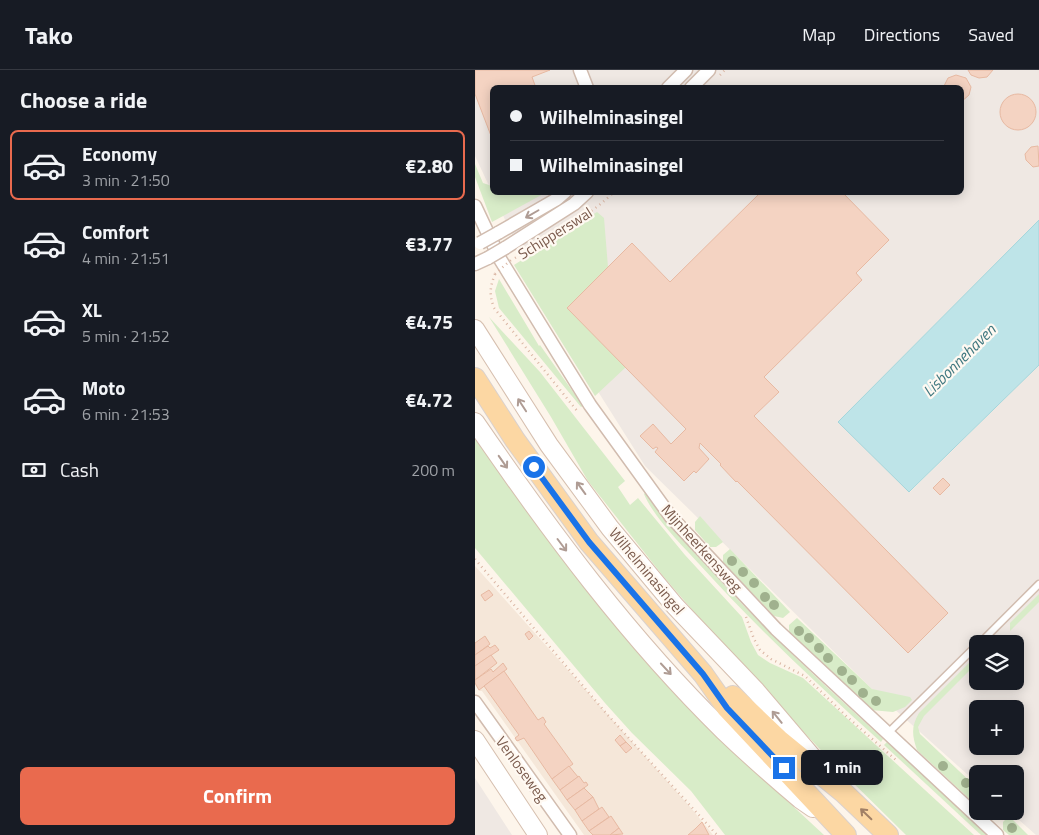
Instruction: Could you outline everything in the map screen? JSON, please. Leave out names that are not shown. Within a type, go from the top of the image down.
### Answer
[{"type":"main road","name":"Wilhelminasingel","points":[[475,329],[549,445],[609,528],[675,606],[757,691],[844,793]]},
{"type":"main road","name":"Wilhelminasingel","points":[[475,378],[515,440],[589,542],[703,674],[727,708],[847,835]]},
{"type":"main road","name":"Wilhelminasingel","points":[[475,422],[566,550],[651,654],[723,730],[800,799],[830,819]]},
{"type":"main road","name":"Wilhelminasingel","points":[[703,674],[734,698],[779,740],[844,793],[887,835]]},
{"type":"main road","name":"Venloseweg","points":[[475,740],[538,835]]},
{"type":"street","points":[[580,70],[586,85]]},
{"type":"street","points":[[671,85],[686,70]]},
{"type":"street","points":[[694,85],[709,70]]},
{"type":"street","name":"Schipperswal","points":[[478,244],[557,200],[562,195]]},
{"type":"street","name":"Schipperswal","points":[[475,264],[505,248],[574,204],[584,195]]},
{"type":"street","name":"Mijnheerkensweg","points":[[475,206],[500,259],[590,405],[671,517],[776,629],[997,835]]},
{"type":"street","name":"Venloseweg","points":[[475,702],[570,835]]},
{"type":"lane","points":[[987,635],[1039,584]]},
{"type":"lane","points":[[887,734],[969,653]]},
{"type":"path","name":"Schipperswal","points":[[578,412],[494,308],[490,298],[490,288],[495,274],[511,260],[583,217],[610,195]]},
{"type":"path","points":[[475,560],[606,713],[717,835]]},
{"type":"path","points":[[746,616],[760,650],[771,659],[805,676],[845,715],[902,765]]},
{"type":"shaded area","points":[[475,70],[1039,70],[1039,220],[838,422],[910,492],[1039,365],[1039,835],[1036,835],[1019,820],[1024,820],[1024,765],[969,765],[969,776],[872,689],[645,466],[551,317],[493,195],[964,195],[964,85],[490,85],[490,188],[475,156]]},
{"type":"shaded area","points":[[475,566],[692,809],[713,835],[584,835],[482,691],[479,691],[475,685]]},
{"type":"shaded area","points":[[475,778],[512,835],[475,835]]},
{"type":"green space","points":[[475,164],[483,183],[490,185],[490,195],[541,195],[492,222],[475,177]]},
{"type":"green space","points":[[597,212],[604,218],[608,267],[567,308],[626,367],[595,396],[514,265]]},
{"type":"green space","points":[[499,279],[539,346],[583,406],[581,407],[499,308],[495,291]]},
{"type":"green space","points":[[489,317],[540,372],[625,481],[618,487],[630,505],[638,498],[685,555],[742,617],[758,655],[770,663],[803,678],[974,835],[906,835],[840,770],[744,670],[663,576],[588,481]]},
{"type":"green space","points":[[475,431],[768,783],[824,835],[725,835],[691,791],[632,733],[605,703],[475,548]]},
{"type":"green space","points":[[646,492],[727,588],[823,684],[883,739],[881,742],[788,656],[743,611],[661,522],[644,494]]},
{"type":"green space","points":[[700,516],[723,542],[716,547],[710,547],[695,530],[695,522]]},
{"type":"green space","points":[[730,549],[790,612],[783,618],[774,616],[723,562],[723,555]]},
{"type":"green space","points":[[1039,594],[1039,602],[1010,631],[1010,623]]},
{"type":"green space","points":[[797,618],[872,689],[910,697],[912,700],[905,707],[893,712],[871,710],[789,634],[789,625]]},
{"type":"green space","points":[[969,663],[969,671],[924,716],[918,727],[920,734],[969,780],[969,799],[917,750],[913,731],[919,713]]},
{"type":"green space","points":[[887,742],[969,818],[969,820],[972,820],[988,835],[981,835],[884,745]]},
{"type":"green space","points":[[1005,820],[1013,820],[1028,835],[1009,835],[1003,830],[1003,822]]},
{"type":"water","name":"Lisbonnehaven","points":[[1039,220],[1039,365],[909,492],[838,422]]},
{"type":"building","points":[[475,70],[550,70],[532,77],[535,85],[490,85],[490,133],[475,94]]},
{"type":"building","points":[[968,70],[993,70],[987,77],[979,78],[971,75]]},
{"type":"building","points":[[956,75],[966,78],[971,87],[969,95],[964,99],[964,85],[944,85],[948,78]]},
{"type":"building","points":[[1018,94],[1031,99],[1036,112],[1031,125],[1018,130],[1005,125],[1000,112],[1005,99]]},
{"type":"building","points":[[1038,146],[1039,166],[1033,167],[1026,160],[1025,154],[1031,147]]},
{"type":"building","points":[[758,195],[845,195],[889,240],[856,273],[862,280],[764,377],[779,392],[754,416],[948,613],[908,653],[736,482],[700,443],[699,448],[709,459],[696,473],[694,471],[684,481],[655,452],[658,448],[653,449],[640,436],[653,424],[671,444],[686,429],[567,308],[632,243],[670,282]]},
{"type":"building","points":[[943,478],[950,485],[940,495],[933,488]]},
{"type":"building","points":[[489,590],[493,595],[485,601],[481,595]]},
{"type":"building","points":[[529,631],[533,636],[529,640],[525,634]]},
{"type":"building","points":[[485,636],[490,644],[475,655],[475,643]]},
{"type":"building","points":[[495,645],[499,650],[475,666],[475,655],[488,646],[490,648]]},
{"type":"building","points":[[491,655],[497,663],[475,680],[475,666]]},
{"type":"building","points":[[503,663],[507,669],[479,690],[475,680],[491,669],[493,672]]},
{"type":"building","points":[[504,671],[538,720],[543,717],[546,722],[544,724],[573,764],[552,779],[524,738],[517,741],[515,738],[519,735],[484,686]]},
{"type":"building","points":[[620,735],[626,742],[620,746],[615,740]]},
{"type":"building","points":[[626,742],[632,748],[626,753],[620,746]]},
{"type":"building","points":[[569,766],[578,777],[560,790],[552,779]]},
{"type":"building","points":[[579,776],[588,785],[567,800],[560,790]]},
{"type":"building","points":[[584,788],[593,797],[575,810],[567,800]]},
{"type":"building","points":[[593,797],[599,809],[582,821],[575,810]]},
{"type":"building","points":[[602,807],[609,817],[589,831],[582,821]]},
{"type":"building","points":[[611,816],[619,828],[610,835],[593,835],[589,831]]},
{"type":"building","points":[[702,822],[709,835],[688,835],[695,829]]},
{"type":"building","points":[[619,828],[623,834],[610,835]]},
{"type":"route","points":[[534,467],[589,542],[703,674],[727,708],[784,768]]}]
